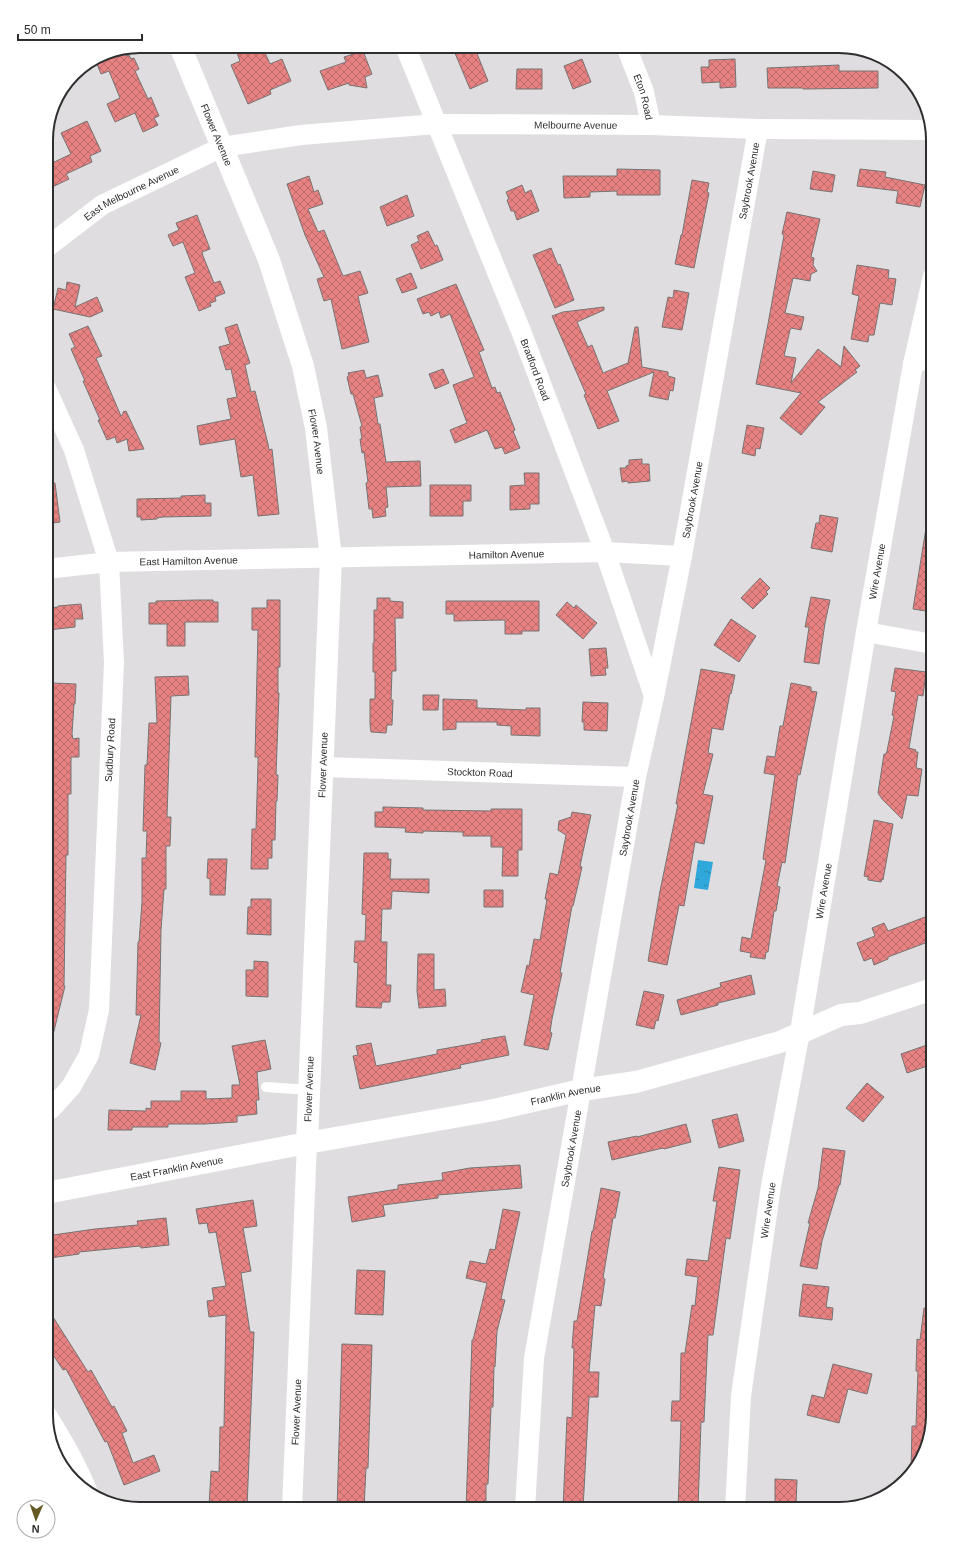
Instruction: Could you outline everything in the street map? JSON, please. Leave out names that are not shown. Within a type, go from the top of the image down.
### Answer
[{"type":"street","name":"Flower Avenue","points":[[183,53],[269,260],[303,366],[316,428],[331,558],[292,1502]]},
{"type":"street","name":"Bradford Road","points":[[408,53],[521,331],[605,552],[654,697]]},
{"type":"street","name":"Eton Road","points":[[629,53],[644,92],[651,125]]},
{"type":"street","name":"Melbourne Avenue","points":[[222,147],[301,135],[436,124],[651,125],[758,129],[925,130]]},
{"type":"street","name":"Saybrook Avenue","points":[[525,1502],[534,1358],[636,777],[654,697],[682,556],[758,129]]},
{"type":"street","name":"East Melbourne Avenue","points":[[53,243],[102,205],[222,147]]},
{"type":"street","name":"Wire Avenue","points":[[735,1502],[741,1396],[771,1186],[809,1028],[866,632],[913,364],[926,307]]},
{"type":"street","points":[[913,364],[926,359]]},
{"type":"street","name":"Sudbury Road","points":[[53,404],[74,450],[109,562],[114,663],[99,1010],[89,1055],[71,1087],[53,1107]]},
{"type":"street","name":"Hamilton Avenue","points":[[331,558],[605,552],[682,556]]},
{"type":"street","name":"East Hamilton Avenue","points":[[53,568],[109,562],[331,558]]},
{"type":"street","points":[[866,632],[926,643]]},
{"type":"street","name":"Stockton Road","points":[[323,767],[636,777]]},
{"type":"street","points":[[809,1028],[842,1027],[860,1013],[926,991]]},
{"type":"street","name":"Franklin Avenue","points":[[307,1143],[494,1110],[581,1090],[636,1082],[780,1042],[809,1028]]},
{"type":"street","name":"East Franklin Avenue","points":[[53,1192],[307,1143]]},
{"type":"street","points":[[54,1426],[83,1480]]},
{"type":"lane","points":[[266,1087],[309,1090]]},
{"type":"water","points":[[698,860],[713,862],[708,890],[694,888]]},
{"type":"building","points":[[237,53],[265,53],[270,64],[282,59],[291,81],[270,90],[271,94],[248,104],[231,65],[240,61]]},
{"type":"building","points":[[357,53],[364,53],[372,74],[365,77],[367,88],[349,85],[349,83],[328,90],[320,71],[346,62],[344,57]]},
{"type":"building","points":[[455,53],[477,53],[488,81],[470,89]]},
{"type":"building","points":[[125,55],[126,56],[129,55],[131,59],[134,58],[139,69],[135,71],[148,99],[151,97],[159,116],[154,118],[158,125],[143,132],[135,113],[115,122],[107,104],[120,98],[109,71],[101,74],[97,65],[102,62]]},
{"type":"building","points":[[582,59],[591,82],[573,89],[564,66]]},
{"type":"building","points":[[735,59],[736,87],[720,88],[720,82],[702,83],[701,67],[709,67],[709,60]]},
{"type":"building","points":[[839,65],[839,71],[878,71],[878,88],[768,88],[767,68]]},
{"type":"building","points":[[517,69],[542,69],[542,89],[516,89]]},
{"type":"building","points":[[87,121],[101,151],[90,156],[92,162],[66,174],[69,179],[53,187],[53,163],[71,154],[61,133]]},
{"type":"building","points":[[617,169],[660,170],[660,195],[617,195],[617,191],[590,192],[590,197],[564,198],[563,176],[617,176]]},
{"type":"building","points":[[860,169],[886,172],[885,177],[925,185],[920,207],[896,203],[898,191],[857,186]]},
{"type":"building","points":[[813,171],[835,175],[832,192],[810,189]]},
{"type":"building","points":[[309,176],[314,192],[318,190],[323,204],[308,209],[318,232],[324,230],[343,276],[360,271],[368,293],[358,296],[369,342],[342,349],[331,299],[324,301],[317,279],[324,277],[305,235],[287,184]]},
{"type":"building","points":[[692,180],[709,183],[707,192],[709,193],[694,268],[675,264]]},
{"type":"building","points":[[522,185],[525,193],[531,190],[539,211],[517,220],[514,211],[511,211],[506,192]]},
{"type":"building","points":[[407,195],[414,216],[387,226],[380,207]]},
{"type":"building","points":[[787,212],[820,219],[811,257],[814,258],[813,265],[817,271],[811,274],[810,281],[793,278],[785,313],[804,317],[801,330],[791,328],[784,356],[796,358],[791,383],[818,349],[841,367],[844,346],[860,366],[855,370],[857,372],[818,402],[825,407],[801,435],[780,418],[801,393],[756,384]]},
{"type":"building","points":[[197,215],[210,249],[202,252],[203,256],[214,283],[220,281],[225,293],[215,297],[216,301],[210,303],[211,306],[199,311],[185,277],[195,273],[183,242],[173,246],[168,235],[179,230],[176,223]]},
{"type":"building","points":[[428,231],[435,246],[437,245],[443,260],[421,269],[411,245],[419,241],[417,236]]},
{"type":"building","points":[[551,248],[558,265],[560,264],[574,300],[555,308],[533,255]]},
{"type":"building","points":[[857,265],[889,270],[888,278],[896,279],[892,305],[880,303],[874,335],[869,335],[868,342],[851,339],[859,296],[852,294]]},
{"type":"building","points":[[411,273],[417,288],[402,293],[396,279]]},
{"type":"building","points":[[67,282],[80,285],[75,307],[97,297],[103,311],[90,317],[53,309],[58,288],[66,290]]},
{"type":"building","points":[[456,284],[484,350],[479,352],[492,388],[495,387],[497,393],[500,392],[515,430],[513,431],[520,448],[505,454],[502,447],[495,449],[487,430],[455,443],[450,430],[467,423],[453,385],[474,377],[450,314],[441,318],[439,312],[431,316],[429,312],[423,314],[417,299]]},
{"type":"building","points":[[674,290],[689,293],[682,330],[662,327],[668,297],[673,298]]},
{"type":"building","points":[[604,307],[604,310],[577,322],[588,347],[592,345],[603,373],[628,363],[635,327],[638,327],[642,367],[668,372],[668,376],[675,378],[673,391],[670,390],[668,400],[649,396],[654,372],[607,391],[619,421],[598,429],[584,395],[586,394],[552,316],[563,312]]},
{"type":"building","points":[[237,324],[250,363],[245,365],[251,392],[255,391],[269,450],[272,449],[279,514],[258,516],[253,475],[241,477],[235,439],[200,445],[197,426],[231,419],[227,399],[237,397],[231,369],[226,370],[219,347],[230,344],[225,328]]},
{"type":"building","points":[[88,326],[102,356],[96,358],[121,416],[123,412],[126,411],[144,449],[129,451],[127,439],[117,443],[115,437],[107,440],[83,381],[85,381],[71,349],[75,347],[69,334]]},
{"type":"building","points":[[443,369],[449,383],[435,389],[429,374]]},
{"type":"building","points":[[364,370],[366,378],[378,375],[383,396],[374,398],[386,462],[420,461],[421,486],[386,487],[388,507],[385,508],[386,516],[373,518],[372,509],[369,509],[366,483],[368,482],[364,452],[362,453],[360,439],[362,439],[360,427],[362,426],[347,377],[349,376],[348,373]]},
{"type":"building","points":[[747,425],[764,428],[760,449],[756,448],[755,456],[742,453]]},
{"type":"building","points":[[642,459],[642,464],[649,464],[650,481],[628,483],[628,481],[622,482],[620,468],[626,468],[626,466],[629,465],[629,460]]},
{"type":"building","points":[[524,473],[539,473],[539,504],[530,504],[530,509],[510,510],[510,486],[525,485]]},
{"type":"building","points":[[53,483],[55,483],[60,522],[53,523]]},
{"type":"building","points":[[430,485],[471,485],[471,501],[463,501],[463,516],[430,516]]},
{"type":"building","points":[[205,495],[205,503],[211,503],[211,516],[163,517],[141,520],[141,517],[137,517],[137,499],[181,498],[181,496]]},
{"type":"building","points":[[820,515],[838,518],[832,552],[811,548],[816,523],[819,523]]},
{"type":"building","points":[[926,528],[926,611],[913,609]]},
{"type":"building","points":[[760,578],[770,588],[766,592],[768,594],[753,609],[741,598]]},
{"type":"building","points":[[811,597],[830,600],[819,664],[804,662],[809,627],[805,627]]},
{"type":"building","points":[[377,598],[390,598],[390,601],[403,602],[403,618],[395,618],[396,671],[392,671],[392,725],[387,725],[386,733],[371,732],[370,724],[370,699],[375,699],[373,643],[374,610],[377,610]]},
{"type":"building","points":[[213,600],[213,602],[218,602],[218,622],[185,622],[185,646],[167,646],[167,624],[149,624],[149,603],[156,603],[156,601]]},
{"type":"building","points":[[267,600],[280,600],[280,667],[278,667],[279,693],[276,775],[278,775],[275,840],[272,840],[272,858],[268,858],[268,869],[251,869],[252,829],[256,829],[258,763],[258,757],[255,757],[258,630],[252,630],[252,608],[267,608]]},
{"type":"building","points":[[446,601],[539,601],[539,631],[522,631],[522,634],[505,634],[505,620],[454,621],[454,614],[446,614]]},
{"type":"building","points":[[567,602],[574,608],[576,605],[597,623],[583,639],[556,615]]},
{"type":"building","points":[[81,604],[83,619],[75,619],[75,627],[53,629],[53,608]]},
{"type":"building","points":[[731,619],[756,636],[739,662],[714,645]]},
{"type":"building","points":[[606,648],[608,668],[605,668],[606,675],[591,676],[589,649]]},
{"type":"building","points":[[895,668],[926,672],[923,696],[918,695],[909,748],[916,750],[915,752],[918,752],[916,768],[922,769],[918,796],[907,795],[902,819],[878,793],[884,754],[886,754],[887,751],[894,716],[892,715],[896,692],[891,691]]},
{"type":"building","points":[[701,669],[735,675],[723,730],[712,728],[708,753],[713,754],[703,794],[713,796],[704,844],[695,842],[684,906],[679,905],[667,965],[648,961],[660,891],[678,804],[676,804]]},
{"type":"building","points":[[188,676],[189,695],[171,696],[167,817],[171,817],[170,846],[166,846],[166,889],[164,889],[161,930],[159,1042],[161,1043],[155,1070],[130,1063],[141,1015],[136,1015],[138,942],[142,902],[142,858],[146,858],[147,831],[143,831],[145,765],[147,765],[149,723],[157,723],[155,677]]},
{"type":"building","points":[[53,683],[76,684],[72,734],[73,739],[79,738],[79,757],[71,757],[71,794],[68,794],[65,986],[53,1035]]},
{"type":"building","points":[[791,683],[811,687],[811,691],[817,692],[800,775],[798,774],[785,863],[782,862],[777,886],[780,887],[776,911],[774,911],[768,952],[766,952],[765,959],[750,957],[751,953],[740,951],[742,937],[751,939],[766,860],[763,859],[775,775],[764,773],[767,756],[775,757],[780,726],[783,726]]},
{"type":"building","points":[[423,695],[439,695],[438,710],[423,710]]},
{"type":"building","points":[[443,699],[477,700],[477,708],[526,710],[526,708],[540,708],[540,736],[511,735],[511,726],[497,725],[497,722],[456,722],[456,729],[443,730]]},
{"type":"building","points":[[583,702],[608,703],[607,731],[584,730],[584,722],[582,722]]},
{"type":"building","points":[[383,807],[423,808],[423,810],[491,811],[491,809],[522,809],[522,850],[518,850],[518,876],[502,876],[503,847],[491,847],[491,836],[463,836],[463,832],[405,832],[406,828],[375,827],[375,812],[383,812]]},
{"type":"building","points":[[572,812],[591,815],[580,866],[582,867],[572,906],[548,1050],[524,1045],[534,995],[521,992],[527,965],[529,966],[534,939],[540,940],[550,873],[558,875],[566,835],[558,830],[559,821],[571,817]]},
{"type":"building","points":[[874,820],[893,824],[883,880],[882,879],[881,882],[868,880],[868,877],[864,876]]},
{"type":"building","points":[[364,853],[388,853],[388,859],[391,859],[390,879],[429,879],[429,893],[392,891],[391,909],[382,909],[381,942],[387,942],[386,985],[391,985],[390,1002],[382,1002],[381,1008],[356,1007],[358,963],[354,962],[355,941],[365,941],[366,915],[362,914]]},
{"type":"building","points":[[208,859],[227,859],[225,895],[210,895],[210,879],[207,878]]},
{"type":"building","points":[[484,890],[503,890],[503,907],[484,907]]},
{"type":"building","points":[[251,899],[271,899],[271,935],[247,934],[248,907],[251,907]]},
{"type":"building","points":[[925,917],[926,943],[888,957],[888,959],[874,965],[872,958],[864,961],[857,943],[875,936],[872,928],[884,923],[888,931]]},
{"type":"building","points":[[418,954],[434,954],[434,990],[445,989],[446,1006],[419,1008],[417,991]]},
{"type":"building","points":[[254,961],[268,962],[268,997],[246,996],[246,970],[254,970]]},
{"type":"building","points":[[751,975],[755,994],[718,1003],[718,1005],[681,1015],[677,1000],[721,987],[720,983]]},
{"type":"building","points":[[644,991],[664,995],[658,1021],[656,1020],[654,1029],[636,1025]]},
{"type":"building","points":[[505,1036],[509,1055],[460,1065],[461,1068],[360,1089],[353,1056],[358,1055],[356,1046],[371,1043],[376,1066],[437,1054],[437,1050],[482,1042],[481,1040]]},
{"type":"building","points":[[265,1040],[271,1069],[257,1072],[259,1100],[256,1100],[257,1114],[237,1116],[237,1122],[168,1124],[168,1127],[132,1127],[132,1130],[108,1130],[109,1110],[146,1111],[146,1108],[151,1109],[151,1101],[181,1101],[181,1091],[206,1091],[206,1099],[232,1098],[232,1085],[240,1085],[232,1046]]},
{"type":"building","points":[[926,1045],[926,1066],[907,1073],[901,1054]]},
{"type":"building","points":[[867,1083],[884,1097],[863,1122],[846,1108]]},
{"type":"building","points":[[737,1114],[744,1141],[719,1148],[712,1120]]},
{"type":"building","points":[[686,1124],[691,1142],[612,1160],[608,1142],[637,1137]]},
{"type":"building","points":[[823,1148],[845,1151],[840,1185],[822,1241],[817,1269],[800,1266],[810,1223],[808,1223],[818,1188]]},
{"type":"building","points":[[520,1165],[522,1188],[438,1195],[438,1198],[383,1205],[385,1216],[352,1222],[348,1197],[398,1189],[398,1185],[443,1180],[442,1173],[470,1168]]},
{"type":"building","points":[[719,1167],[740,1170],[730,1239],[726,1238],[713,1335],[708,1335],[704,1422],[701,1422],[698,1502],[678,1502],[681,1421],[671,1421],[672,1401],[680,1401],[681,1353],[685,1353],[692,1305],[695,1306],[698,1277],[685,1275],[687,1259],[708,1261],[717,1201],[713,1201]]},
{"type":"building","points":[[601,1188],[620,1192],[615,1218],[613,1218],[603,1278],[605,1279],[601,1306],[595,1305],[589,1372],[599,1372],[598,1397],[589,1397],[583,1502],[563,1502],[567,1417],[572,1418],[574,1348],[572,1348],[574,1321],[577,1321]]},
{"type":"building","points":[[253,1200],[257,1226],[243,1228],[251,1271],[241,1273],[250,1332],[254,1332],[247,1502],[209,1502],[211,1471],[219,1472],[220,1427],[224,1427],[226,1315],[209,1317],[207,1301],[214,1300],[212,1288],[226,1286],[216,1232],[209,1233],[207,1223],[199,1224],[196,1209]]},
{"type":"building","points":[[503,1209],[520,1212],[501,1299],[505,1300],[497,1331],[486,1502],[466,1502],[472,1340],[487,1283],[466,1278],[470,1261],[486,1264],[490,1249],[495,1250]]},
{"type":"building","points":[[166,1218],[169,1245],[141,1248],[140,1246],[79,1252],[79,1254],[53,1258],[53,1235],[138,1225],[137,1221]]},
{"type":"building","points":[[357,1270],[385,1271],[383,1315],[355,1314]]},
{"type":"building","points":[[803,1284],[829,1287],[826,1307],[833,1308],[832,1320],[799,1316]]},
{"type":"building","points":[[924,1308],[926,1308],[925,1426],[919,1448],[911,1463],[912,1426],[916,1426],[918,1371],[916,1371],[917,1339],[920,1340]]},
{"type":"building","points":[[53,1317],[88,1372],[91,1370],[112,1407],[114,1406],[127,1431],[122,1433],[133,1463],[154,1455],[160,1471],[124,1485],[107,1441],[105,1442],[66,1369],[63,1370],[53,1355]]},
{"type":"building","points":[[342,1344],[372,1345],[368,1468],[366,1468],[364,1502],[337,1502]]},
{"type":"building","points":[[833,1364],[872,1374],[867,1394],[848,1389],[839,1423],[807,1415],[812,1395],[824,1398]]},
{"type":"building","points":[[775,1479],[797,1480],[796,1502],[775,1502]]}]
